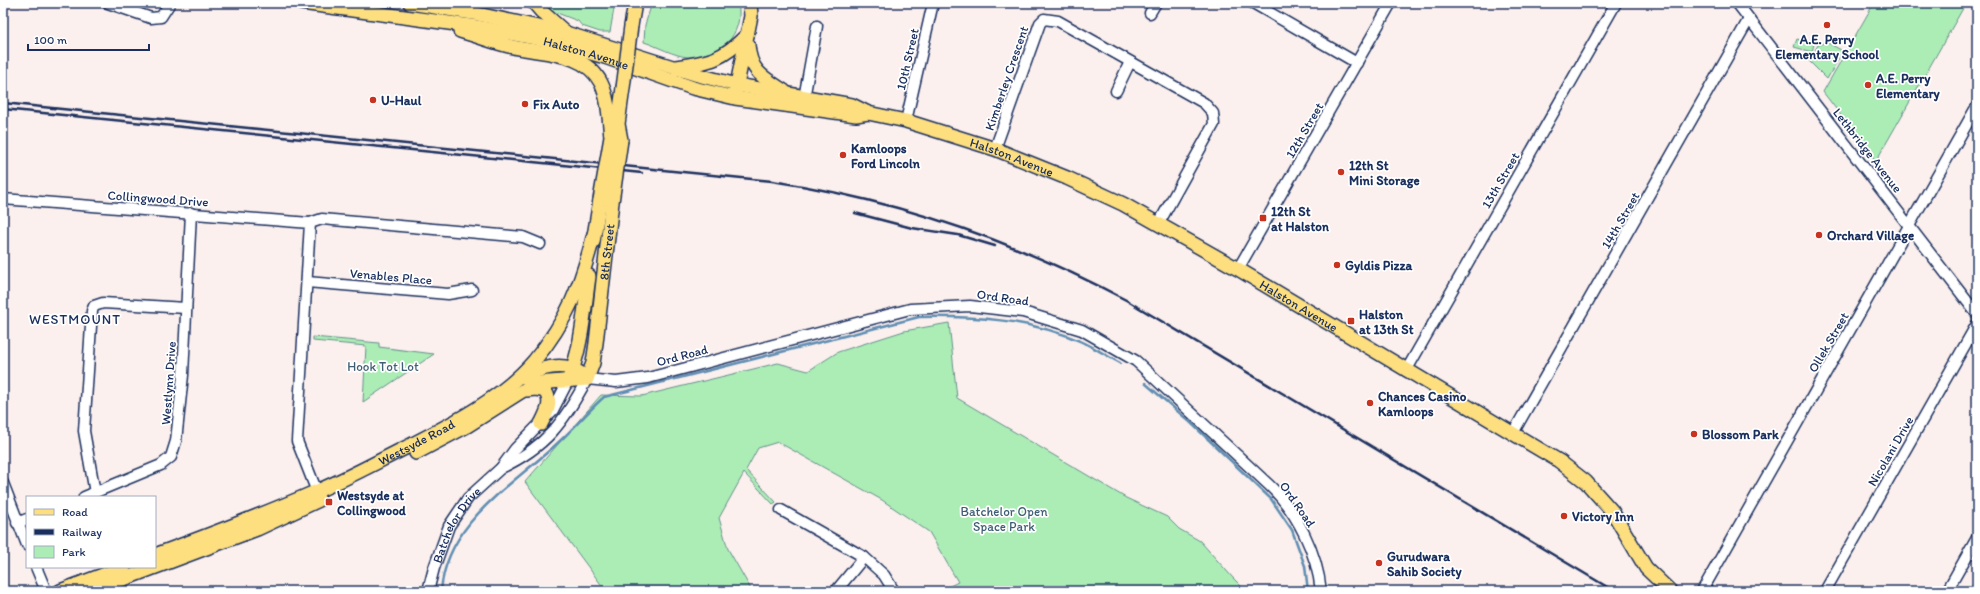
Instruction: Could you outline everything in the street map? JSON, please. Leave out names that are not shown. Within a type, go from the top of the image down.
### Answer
[{"type":"main road","name":"Halston Avenue","points":[[301,3],[398,16],[473,14],[541,39],[605,57],[693,88],[734,98],[852,105],[868,113],[906,121],[995,149],[1067,178],[1159,223],[1559,461],[1586,482],[1612,512],[1646,568],[1670,591]]},
{"type":"main road","name":"Halston Avenue","points":[[410,3],[434,6],[566,33],[673,67],[737,85],[788,94],[804,102]]},
{"type":"main road","points":[[434,6],[450,3]]},
{"type":"main road","points":[[534,3],[540,11],[566,33]]},
{"type":"main road","name":"8th Street","points":[[587,379],[593,363],[596,343],[606,201],[635,3]]},
{"type":"main road","points":[[734,98],[747,35],[750,16],[750,3]]},
{"type":"main road","points":[[398,16],[514,48],[542,52],[577,60],[592,71],[601,82],[606,96],[616,139]]},
{"type":"main road","points":[[673,67],[705,63],[720,58],[734,48],[747,35]]},
{"type":"main road","points":[[747,35],[749,56],[754,68],[788,94]]},
{"type":"main road","name":"8th Street","points":[[574,368],[581,340],[594,234],[606,201]]},
{"type":"main road","name":"Westsyde Road","points":[[156,567],[257,529],[425,438],[496,394],[533,361],[563,320],[574,300],[583,277],[594,234]]},
{"type":"main road","points":[[496,394],[535,370],[548,367],[574,368],[587,379]]},
{"type":"main road","name":"Batchelor Drive","points":[[568,381],[574,368]]},
{"type":"main road","name":"Westsyde Road","points":[[156,555],[319,495],[467,426],[522,391],[538,383],[587,379]]},
{"type":"main road","points":[[522,391],[535,389],[544,390],[548,396],[549,409],[541,424]]},
{"type":"main road","points":[[60,591],[121,568]]},
{"type":"main road","name":"Westsyde Road","points":[[92,591],[153,568]]},
{"type":"street","points":[[108,3],[151,18],[162,18],[170,3]]},
{"type":"street","name":"10th Street","points":[[906,121],[933,3]]},
{"type":"street","points":[[1150,13],[1156,3]]},
{"type":"street","points":[[1253,3],[1357,63]]},
{"type":"street","name":"12th Street","points":[[1238,270],[1391,3]]},
{"type":"street","name":"13th Street","points":[[1406,371],[1616,3]]},
{"type":"street","name":"Lethbridge Avenue","points":[[1737,3],[1910,225],[1977,314]]},
{"type":"street","name":"Kimberley Crescent","points":[[995,149],[1037,29],[1044,19],[1058,21],[1204,102],[1213,113],[1214,124],[1159,223]]},
{"type":"street","name":"14th Street","points":[[1513,434],[1750,19]]},
{"type":"street","points":[[804,102],[817,26]]},
{"type":"street","points":[[1116,91],[1130,62]]},
{"type":"street","name":"Ollek Street","points":[[1702,591],[1977,106]]},
{"type":"street","points":[[3,199],[3,208]]},
{"type":"street","name":"Collingwood Drive","points":[[3,199],[310,223],[322,219],[523,237],[540,244]]},
{"type":"street","name":"Westlynn Drive","points":[[87,496],[161,465],[167,461],[173,452],[176,441],[180,408],[191,214]]},
{"type":"street","points":[[310,223],[297,441],[319,495]]},
{"type":"street","name":"Venables Place","points":[[307,282],[448,294],[472,290]]},
{"type":"street","points":[[95,493],[84,431],[92,311],[94,306],[103,303],[186,308]]},
{"type":"street","name":"Ord Road","points":[[587,379],[616,382],[648,378],[910,309],[970,306],[1023,312],[1082,330],[1136,361],[1257,474],[1279,495],[1306,536],[1319,579],[1320,591]]},
{"type":"street","name":"Nicolani Drive","points":[[1825,591],[1977,324]]},
{"type":"street","name":"Batchelor Drive","points":[[501,468],[523,458],[544,441],[562,422],[587,379]]},
{"type":"street","name":"Batchelor Drive","points":[[428,591],[434,568],[449,526],[468,498],[501,468],[515,449],[553,410],[568,381]]},
{"type":"street","points":[[3,483],[22,521],[26,540]]},
{"type":"street","points":[[781,510],[864,557],[884,575],[894,591]]},
{"type":"street","points":[[1947,591],[1977,538]]},
{"type":"street","points":[[836,591],[864,557]]},
{"type":"street","points":[[36,568],[46,591]]},
{"type":"green space","points":[[544,3],[615,3],[610,32],[600,32],[582,26],[578,21],[552,11]]},
{"type":"green space","points":[[652,3],[738,3],[738,25],[727,43],[710,54],[699,57],[688,57],[671,53],[644,42],[645,25]]},
{"type":"green space","name":"A.E. Perry Elementary","points":[[1874,3],[1966,3],[1876,161],[1823,92]]},
{"type":"green space","points":[[1797,39],[1814,44],[1812,52],[1794,47]]},
{"type":"green space","points":[[1826,42],[1843,51],[1827,79],[1809,61],[1818,45]]},
{"type":"green space","name":"Batchelor Open Space Park","points":[[949,323],[957,398],[1126,498],[1167,517],[1179,529],[1200,541],[1246,591],[962,591],[959,586],[948,591],[940,591],[958,582],[929,532],[882,500],[778,442],[758,448],[746,470],[776,502],[773,504],[744,473],[719,518],[728,549],[752,591],[606,591],[525,482],[601,395],[642,396],[778,363],[808,371],[838,352],[904,331]]},
{"type":"green space","name":"Hook Tot Lot","points":[[313,337],[379,343],[379,347],[434,354],[363,402],[366,346],[313,341]]},
{"type":"waterway","points":[[441,591],[446,566],[456,543],[470,523],[505,488],[545,455],[604,397],[919,317],[980,318],[1021,323],[1080,341],[1120,363]]},
{"type":"waterway","points":[[1145,383],[1190,422],[1271,499],[1292,530],[1305,566],[1308,591]]},
{"type":"railway","points":[[3,103],[772,181],[819,189],[910,211],[998,241],[1041,259],[1126,300],[1614,591]]},
{"type":"railway","points":[[3,109],[642,173]]},
{"type":"railway","points":[[855,213],[912,228],[958,235],[995,246]]},
{"type":"place","name":"A.E. Perry Elementary School","points":[[1827,25]]},
{"type":"place","name":"A.E. Perry Elementary","points":[[1868,85]]},
{"type":"place","name":"U-Haul","points":[[373,100]]},
{"type":"place","name":"Fix Auto","points":[[525,104]]},
{"type":"place","name":"Kamloops Ford Lincoln","points":[[843,155]]},
{"type":"place","name":"12th St Mini Storage","points":[[1341,172]]},
{"type":"place","name":"12th St at Halston","points":[[1263,218]]},
{"type":"place","name":"Orchard Village","points":[[1819,235]]},
{"type":"place","name":"Gyldis Pizza","points":[[1337,265]]},
{"type":"place","name":"Halston at 13th St","points":[[1351,321]]},
{"type":"place","name":"Chances Casino Kamloops","points":[[1370,403]]},
{"type":"place","name":"Blossom Park","points":[[1694,434]]},
{"type":"place","name":"Westsyde at Collingwood","points":[[329,502]]},
{"type":"place","name":"Victory Inn","points":[[1564,516]]},
{"type":"place","name":"Gurudwara Sahib Society","points":[[1379,563]]},
{"type":"district","name":"WESTMOUNT","points":[[75,319]]}]
